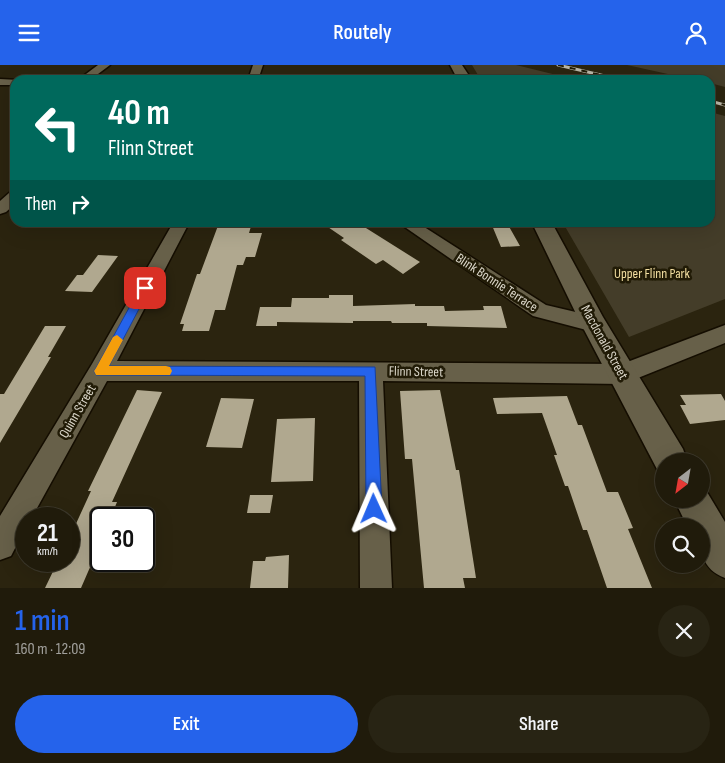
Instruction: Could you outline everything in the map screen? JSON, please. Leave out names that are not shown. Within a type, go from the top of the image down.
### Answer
[{"type":"street","points":[[91,75],[105,65]]},
{"type":"street","points":[[0,209],[10,200]]},
{"type":"street","name":"Quinn Street","points":[[0,545],[100,371],[179,227]]},
{"type":"street","name":"Blink Bonnie Terrace","points":[[413,227],[540,311],[594,324]]},
{"type":"street","name":"Macdonald Street","points":[[544,227],[594,324],[667,453]]},
{"type":"street","name":"Flinn Street","points":[[100,371],[371,371],[623,374],[725,333]]},
{"type":"street","points":[[371,371],[376,588]]},
{"type":"street","points":[[697,508],[725,559]]},
{"type":"green space","points":[[472,65],[516,65],[557,75],[478,75]]},
{"type":"green space","points":[[627,65],[725,65],[725,87],[715,84],[715,75],[672,75]]},
{"type":"green space","name":"Upper Flinn Park","points":[[715,113],[725,116],[725,299],[629,337],[565,227],[715,227]]},
{"type":"building","points":[[218,227],[251,227],[249,233],[262,233],[255,257],[246,257],[243,265],[237,265],[225,310],[215,310],[209,331],[182,331],[184,324],[180,324],[197,274],[200,274]]},
{"type":"building","points":[[328,227],[364,227],[420,262],[403,274],[383,260],[376,264],[341,240],[344,238]]},
{"type":"building","points":[[493,227],[509,227],[520,246],[501,247]]},
{"type":"building","points":[[98,255],[118,256],[92,292],[65,291],[77,275],[83,275]]},
{"type":"building","points":[[329,295],[353,295],[353,306],[415,304],[415,306],[444,306],[445,311],[484,310],[483,306],[501,306],[507,328],[427,326],[427,323],[392,323],[391,321],[353,321],[353,323],[277,322],[277,326],[256,326],[260,307],[291,307],[292,298],[329,298]]},
{"type":"building","points":[[45,326],[66,326],[48,357],[51,357],[0,443],[0,394],[4,394]]},
{"type":"building","points":[[137,390],[162,392],[112,502],[117,502],[115,507],[90,507],[90,567],[81,588],[45,588],[53,572],[80,572],[80,515],[91,491],[88,491]]},
{"type":"building","points":[[440,390],[456,470],[459,470],[476,578],[463,578],[465,588],[424,588],[412,459],[405,459],[400,391]]},
{"type":"building","points":[[721,394],[725,401],[725,420],[690,424],[680,405],[686,405],[680,395]]},
{"type":"building","points":[[567,396],[578,425],[582,425],[607,492],[618,492],[633,528],[628,529],[652,588],[607,588],[587,530],[583,530],[568,486],[565,486],[554,455],[557,455],[542,413],[497,414],[493,398]]},
{"type":"building","points":[[221,398],[254,399],[242,448],[206,447]]},
{"type":"building","points":[[315,418],[313,481],[271,482],[277,419]]},
{"type":"building","points":[[250,495],[273,495],[270,513],[247,513]]},
{"type":"building","points":[[289,555],[288,588],[250,588],[253,561],[265,561],[266,557]]},
{"type":"railway","points":[[558,65],[601,75]]},
{"type":"railway","points":[[715,102],[725,105]]},
{"type":"slow traffic","points":[[117,340],[100,371],[166,371]]},
{"type":"route","points":[[145,288],[100,371],[371,371],[374,509]]}]
